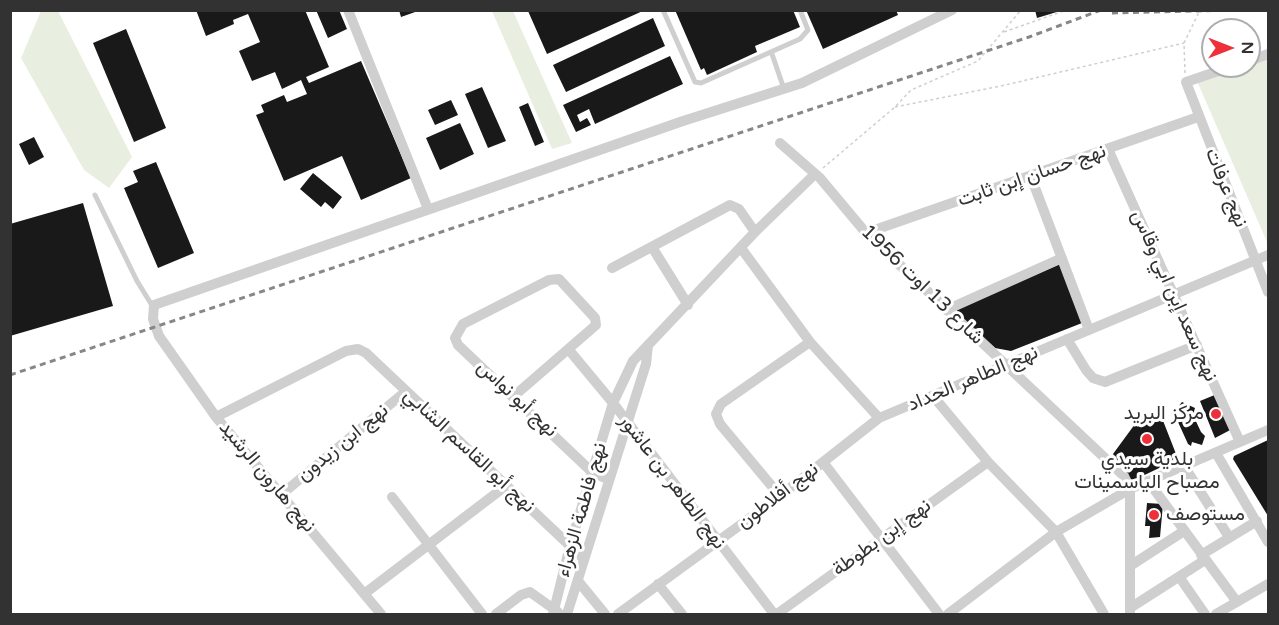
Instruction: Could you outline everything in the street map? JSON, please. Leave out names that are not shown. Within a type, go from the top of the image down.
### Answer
[{"type":"street","points":[[348,10],[428,209]]},
{"type":"street","points":[[153,307],[155,304],[232,276],[812,79],[952,10]]},
{"type":"street","points":[[1186,82],[1201,77]]},
{"type":"street","name":"نهج عرفات","points":[[1186,82],[1269,292]]},
{"type":"street","name":"نهج حسان إبن ثابت","points":[[866,232],[1031,177],[1198,117]]},
{"type":"street","name":"شارع 13 اوت 1956","points":[[780,143],[820,178],[866,232],[946,310],[1116,467],[1130,489]]},
{"type":"street","name":"نهج سعد إبن ابي وقاس","points":[[1108,150],[1240,442]]},
{"type":"street","name":"نهج فاطمة الزهراء","points":[[556,613],[570,546],[613,403],[638,354],[755,232],[814,175]]},
{"type":"street","points":[[1031,177],[1089,330]]},
{"type":"street","points":[[612,268],[730,205],[739,209],[755,232]]},
{"type":"street","points":[[651,247],[688,304]]},
{"type":"street","points":[[741,248],[810,342],[879,418]]},
{"type":"street","name":"نهج الطاهر الحداد","points":[[879,418],[1269,255]]},
{"type":"street","points":[[946,310],[1062,258]]},
{"type":"street","name":"نهج أبو نواس","points":[[569,350],[596,325],[595,318],[563,281],[557,278],[463,324],[455,334],[458,345],[593,473]]},
{"type":"street","name":"نهج هارون الرشيد","points":[[153,307],[159,336],[216,417],[381,615]]},
{"type":"street","points":[[1067,339],[1093,378],[1105,382],[1197,345]]},
{"type":"street","points":[[780,496],[720,424],[716,414],[721,405],[810,342]]},
{"type":"street","name":"نهج فاطمة الزهراء","points":[[567,615],[646,364],[648,345]]},
{"type":"street","name":"نهج أبو القاسم الشابي","points":[[216,417],[352,349],[366,353],[584,559]]},
{"type":"street","points":[[514,396],[569,350]]},
{"type":"street","name":"نهج الطاهر بن عاشور","points":[[569,350],[627,421],[716,541],[775,615]]},
{"type":"street","name":"نهج ابن زيدون","points":[[282,494],[405,392]]},
{"type":"street","points":[[933,396],[988,462],[1056,532],[1104,615]]},
{"type":"street","name":"نهج أفلاطون","points":[[618,615],[780,496],[879,418]]},
{"type":"street","points":[[948,615],[1056,532],[1130,489],[1269,430]]},
{"type":"street","points":[[1216,453],[1269,542]]},
{"type":"street","points":[[584,462],[597,459],[613,465]]},
{"type":"street","points":[[823,462],[939,615]]},
{"type":"street","name":"نهج إبن بطوطة","points":[[775,615],[988,462]]},
{"type":"street","points":[[1184,466],[1229,537]]},
{"type":"street","points":[[593,473],[608,479]]},
{"type":"street","points":[[1148,481],[1237,602]]},
{"type":"street","points":[[364,594],[507,485]]},
{"type":"street","points":[[1130,489],[1130,611]]},
{"type":"street","points":[[392,497],[482,615]]},
{"type":"street","points":[[1130,611],[1180,578],[1229,537],[1257,521]]},
{"type":"street","points":[[1130,566],[1184,531]]},
{"type":"street","points":[[1180,578],[1205,615]]},
{"type":"street","points":[[578,581],[605,615]]},
{"type":"street","points":[[1215,615],[1269,584]]},
{"type":"street","points":[[658,585],[682,615]]},
{"type":"street","points":[[496,615],[521,595],[530,592],[556,613]]},
{"type":"lane","points":[[663,10],[695,82],[706,82],[772,54],[804,36],[808,30],[800,10]]},
{"type":"lane","points":[[772,54],[784,89]]},
{"type":"lane","points":[[95,195],[153,307]]},
{"type":"path","points":[[814,175],[895,107],[911,90],[978,61],[1021,10]]},
{"type":"path","points":[[1003,32],[1066,10]]},
{"type":"path","points":[[1186,82],[1184,43],[1200,10]]},
{"type":"path","points":[[895,107],[1001,86],[1184,43]]},
{"type":"green space","points":[[41,11],[58,11],[132,157],[109,188],[84,170],[21,58]]},
{"type":"green space","points":[[492,11],[513,11],[572,143],[552,149]]},
{"type":"green space","points":[[1268,55],[1267,242],[1197,81],[1205,78],[1261,78],[1261,59]]},
{"type":"building","points":[[196,10],[305,10],[329,67],[306,77],[309,83],[361,61],[411,178],[361,200],[342,156],[284,181],[256,115],[264,112],[261,105],[284,95],[287,102],[307,94],[301,80],[282,89],[275,72],[252,81],[239,51],[260,42],[248,14],[233,20],[234,24],[206,36]]},
{"type":"building","points":[[316,10],[339,10],[347,29],[328,38]]},
{"type":"building","points":[[399,10],[418,10],[418,11],[401,17]]},
{"type":"building","points":[[645,10],[547,54],[528,11]]},
{"type":"building","points":[[675,10],[793,10],[800,27],[755,46],[757,52],[707,75],[704,68],[701,70]]},
{"type":"building","points":[[806,10],[896,10],[898,15],[823,49]]},
{"type":"building","points":[[1035,10],[1060,10],[1060,11],[1037,18]]},
{"type":"building","points":[[653,18],[665,46],[566,92],[553,65]]},
{"type":"building","points":[[126,29],[166,128],[134,142],[93,43]]},
{"type":"building","points":[[670,56],[683,84],[595,124],[589,109],[577,115],[580,122],[587,118],[591,125],[576,132],[563,105]]},
{"type":"building","points":[[482,87],[506,141],[488,148],[465,94]]},
{"type":"building","points":[[451,100],[458,115],[435,125],[428,110]]},
{"type":"building","points":[[528,103],[544,142],[535,146],[519,107]]},
{"type":"building","points":[[460,123],[474,154],[440,170],[426,138]]},
{"type":"building","points":[[34,137],[44,157],[29,165],[19,144]]},
{"type":"building","points":[[156,162],[194,253],[158,268],[124,188],[138,182],[133,171]]},
{"type":"building","points":[[313,173],[342,197],[333,209],[325,202],[321,207],[300,189]]},
{"type":"building","points":[[83,203],[113,306],[10,336],[10,224]]},
{"type":"building","points":[[1060,264],[1082,323],[1011,351],[995,348],[956,313],[958,308]]},
{"type":"building","name":"مركز البريد","points":[[1217,394],[1234,428],[1215,438],[1200,401]]},
{"type":"building","points":[[1182,402],[1195,408],[1193,415],[1205,436],[1202,445],[1192,442],[1191,446],[1188,444],[1178,422],[1175,421],[1172,414]]},
{"type":"building","name":"بلدية سيدي مصباح الياسمينات","points":[[1160,413],[1178,459],[1132,481],[1113,454],[1135,424]]},
{"type":"building","points":[[1268,440],[1268,516],[1233,459],[1234,456]]},
{"type":"building","name":"مستوصف","points":[[1147,503],[1163,504],[1160,537],[1149,538],[1150,526],[1145,526]]},
{"type":"railway","points":[[10,375],[1029,37],[1101,10]]},
{"type":"railway","points":[[1112,13],[1237,10]]},
{"type":"place","name":"مركز البريد","points":[[1216,414]]},
{"type":"place","name":"بلدية سيدي مصباح الياسمينات","points":[[1147,439]]},
{"type":"place","name":"مستوصف","points":[[1154,515]]}]
